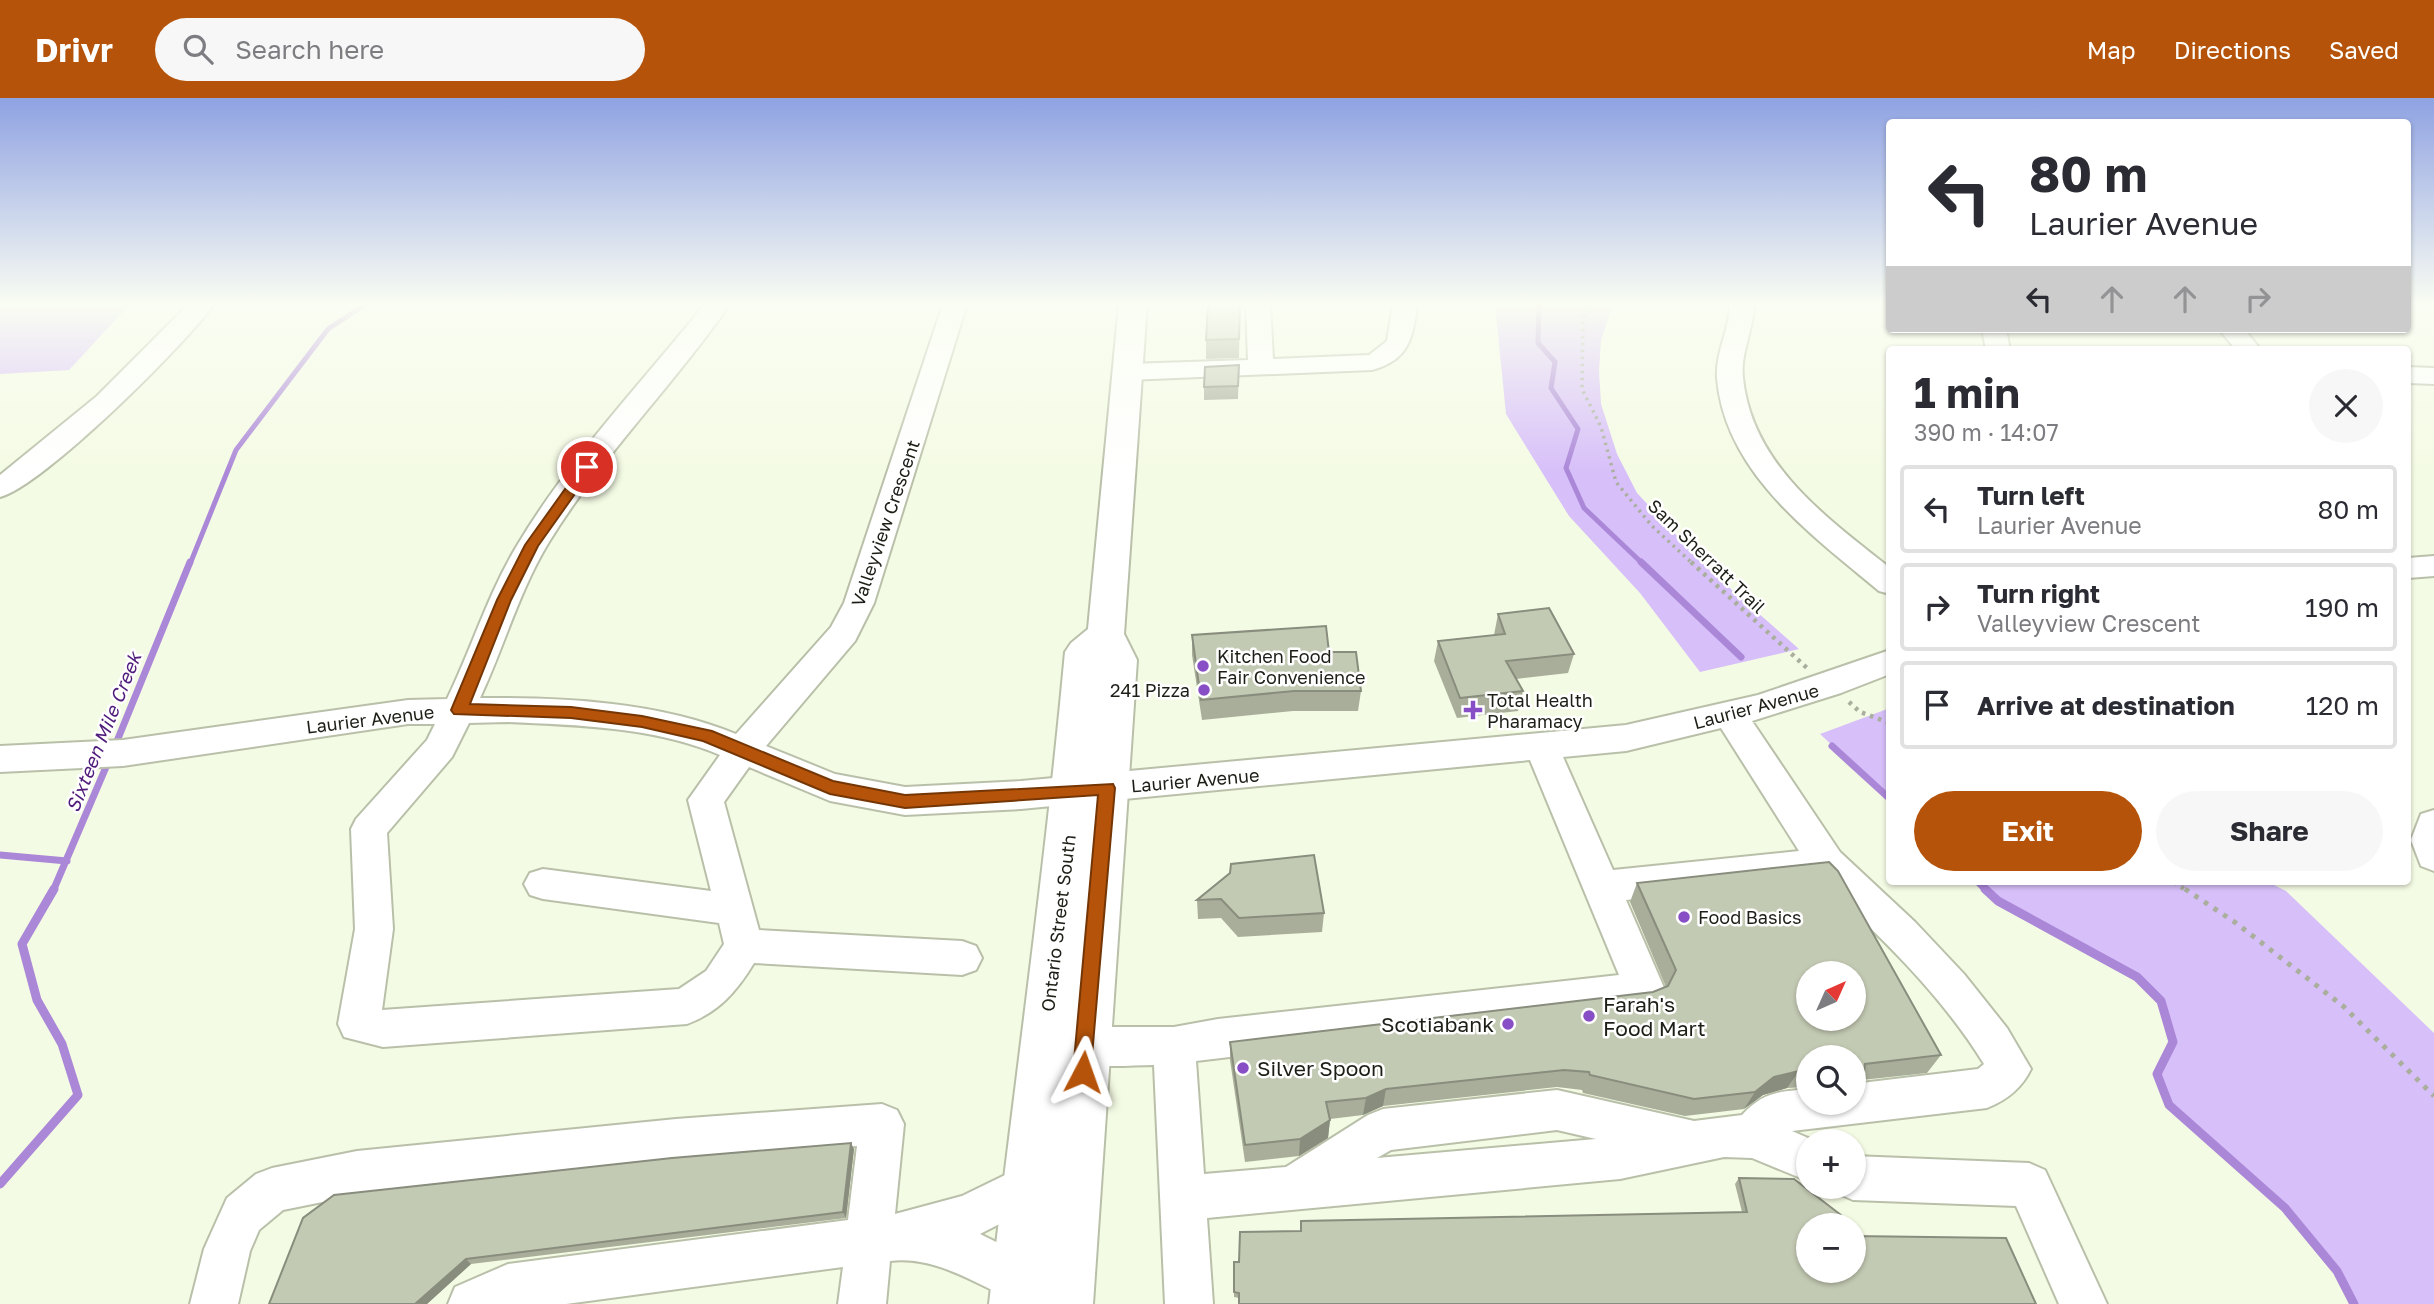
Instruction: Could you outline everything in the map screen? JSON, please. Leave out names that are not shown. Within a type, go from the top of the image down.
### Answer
[{"type":"main road","name":"Ontario Street South","points":[[1065,1304],[1065,1033],[1090,790],[1118,660],[1105,634],[1129,360]]},
{"type":"main road","name":"Ontario Street South","points":[[1018,1292],[1030,1185],[1065,1033]]},
{"type":"street","points":[[0,488],[45,458],[150,360]]},
{"type":"street","points":[[673,360],[563,498],[532,545],[504,600],[459,710],[440,748],[369,829],[374,929],[359,1024],[383,1029],[687,1006],[720,983],[741,928]]},
{"type":"street","name":"Valleyview Crescent","points":[[741,928],[706,800],[743,749],[844,633],[859,603],[937,360]]},
{"type":"street","points":[[1261,360],[1261,367]]},
{"type":"street","points":[[1128,372],[1378,360]]},
{"type":"street","points":[[1732,360],[1730,374],[1733,405],[1742,432],[1765,468],[1788,495],[1886,581]]},
{"type":"street","points":[[2411,375],[2434,376]]},
{"type":"street","points":[[2411,568],[2434,566]]},
{"type":"street","name":"Laurier Avenue","points":[[0,759],[65,758],[186,745],[408,712],[459,710],[571,713],[642,722],[706,736],[830,787],[905,801],[1090,790],[1626,738],[1730,715],[1829,685],[1886,663]]},
{"type":"street","points":[[1730,715],[1827,863],[1857,890],[1989,1032],[2010,1069],[1987,1088],[1773,1113],[1751,1137]]},
{"type":"street","points":[[1065,1033],[1174,1046],[1218,1038],[1645,990],[1542,747]]},
{"type":"street","points":[[2434,824],[2429,840],[2434,856]]},
{"type":"street","points":[[1602,887],[1827,863]]},
{"type":"street","points":[[543,884],[741,928],[962,958]]},
{"type":"street","points":[[1174,1046],[1189,1304]]},
{"type":"street","points":[[214,1304],[227,1249],[243,1214],[272,1190],[357,1173],[676,1140],[882,1124],[887,1238],[862,1304]]},
{"type":"street","points":[[1183,1198],[1295,1186],[1390,1182],[1620,1158],[1674,1148],[1696,1140],[1751,1137],[1796,1155]]},
{"type":"street","points":[[1866,1179],[2029,1185],[2083,1304]]},
{"type":"street","points":[[472,1304],[508,1288],[887,1238],[968,1216],[1030,1185]]},
{"type":"street","points":[[887,1238],[965,1251],[1018,1292]]},
{"type":"path","name":"Sam Sherratt Trail","points":[[1582,360],[1582,389],[1601,427],[1616,482],[1652,526],[1787,651],[1860,712],[1886,722]]},
{"type":"path","points":[[2179,885],[2236,922],[2343,1006],[2434,1096]]},
{"type":"shaded area","points":[[0,360],[78,360],[69,370],[0,374]]},
{"type":"shaded area","points":[[1501,360],[1600,360],[1601,404],[1617,454],[1637,493],[1707,568],[1799,649],[1700,672],[1640,593],[1569,516],[1506,414]]},
{"type":"shaded area","points":[[1886,709],[1886,795],[1820,734]]},
{"type":"shaded area","points":[[1981,885],[2274,885],[2286,891],[2434,1033],[2434,1304],[2354,1304],[2337,1271],[2285,1208],[2169,1105],[2157,1074],[2173,1042],[2161,1001],[2137,977],[1998,901]]},
{"type":"building","points":[[1239,365],[1238,386],[1204,387],[1205,367]]},
{"type":"building","points":[[1549,608],[1574,654],[1506,661],[1523,691],[1460,698],[1438,641],[1505,634],[1498,614]]},
{"type":"building","points":[[1326,626],[1329,652],[1356,652],[1361,691],[1294,691],[1201,700],[1192,635]]},
{"type":"building","points":[[1314,855],[1324,913],[1239,918],[1221,899],[1197,900],[1230,873],[1231,864]]},
{"type":"building","points":[[1829,862],[1838,871],[1941,1055],[1866,1064],[1866,1045],[1796,1045],[1796,1072],[1774,1077],[1755,1092],[1694,1099],[1590,1075],[1589,1072],[1564,1070],[1386,1089],[1366,1098],[1326,1102],[1330,1120],[1300,1139],[1245,1145],[1230,1042],[1653,992],[1668,986],[1676,970],[1637,883]]},
{"type":"building","points":[[851,1143],[843,1212],[466,1259],[415,1304],[269,1304],[303,1218],[334,1195],[672,1158]]},
{"type":"building","points":[[1739,1178],[1794,1179],[1796,1199],[1820,1199],[1838,1213],[1796,1213],[1796,1283],[1866,1283],[1866,1236],[2006,1238],[2036,1304],[1239,1304],[1239,1293],[1234,1292],[1234,1262],[1239,1262],[1240,1232],[1301,1231],[1301,1221],[1747,1212]]},
{"type":"waterway","name":"Sixteen Mile Creek","points":[[190,564],[236,450],[304,360]]},
{"type":"waterway","points":[[1553,360],[1551,388],[1578,429],[1566,468],[1584,508],[1643,564]]},
{"type":"waterway","name":"Sixteen Mile Creek","points":[[115,746],[190,562]]},
{"type":"waterway","points":[[1641,562],[1741,657]]},
{"type":"waterway","points":[[1832,746],[1886,795]]},
{"type":"waterway","name":"Sixteen Mile Creek","points":[[66,861],[109,760]]},
{"type":"waterway","points":[[0,855],[66,861]]},
{"type":"waterway","name":"Sixteen Mile Creek","points":[[53,890],[66,861]]},
{"type":"waterway","points":[[1981,885],[1985,889]]},
{"type":"waterway","points":[[1985,889],[1998,901],[2137,977],[2161,1001],[2173,1042],[2157,1074],[2169,1105],[2285,1208],[2337,1271],[2354,1304]]},
{"type":"waterway","name":"Sixteen Mile Creek","points":[[0,1184],[78,1095],[62,1044],[37,1000],[22,944],[53,890]]},
{"type":"place","name":"Kitchen Food Fair Convenience","points":[[1203,666]]},
{"type":"place","name":"241 Pizza","points":[[1204,690]]},
{"type":"place","name":"Total Health Pharamacy","points":[[1473,710]]},
{"type":"place","name":"Food Basics","points":[[1684,917]]},
{"type":"place","name":"Farah's Food Mart","points":[[1589,1016]]},
{"type":"place","name":"Scotiabank","points":[[1508,1024]]},
{"type":"place","name":"Silver Spoon","points":[[1243,1068]]},
{"type":"route","points":[[587,467],[532,545],[504,600],[474,679],[459,710],[571,713],[642,722],[706,736],[830,787],[905,801],[1107,788],[1083,1072]]}]
